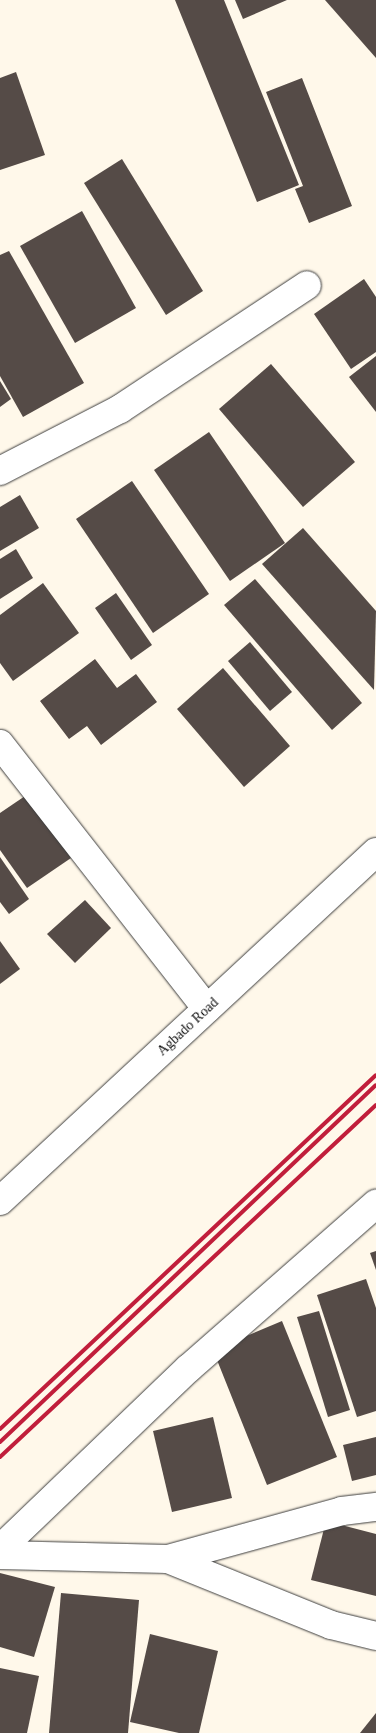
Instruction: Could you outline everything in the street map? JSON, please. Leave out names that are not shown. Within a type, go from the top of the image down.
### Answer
[{"type":"street","points":[[0,471],[120,409],[306,285]]},
{"type":"street","points":[[0,744],[207,1009]]},
{"type":"street","name":"Agbado Road","points":[[0,1201],[376,852]]},
{"type":"street","points":[[0,1549],[189,1368],[376,1204]]},
{"type":"street","points":[[0,1555],[168,1559],[342,1512],[376,1507]]},
{"type":"street","points":[[168,1559],[331,1625],[376,1636]]},
{"type":"building","points":[[175,0],[224,0],[299,185],[257,202]]},
{"type":"building","points":[[235,0],[287,0],[243,19]]},
{"type":"building","points":[[325,0],[376,0],[376,58]]},
{"type":"building","points":[[16,72],[45,155],[0,170],[0,78]]},
{"type":"building","points":[[302,78],[352,206],[309,223],[295,189],[303,186],[266,92]]},
{"type":"building","points":[[122,159],[203,291],[166,315],[84,183]]},
{"type":"building","points":[[82,211],[136,308],[75,343],[20,246]]},
{"type":"building","points":[[9,251],[84,383],[23,417],[0,376],[0,255]]},
{"type":"building","points":[[364,279],[376,297],[376,352],[351,369],[314,314]]},
{"type":"building","points":[[376,356],[376,412],[349,377]]},
{"type":"building","points":[[271,364],[355,462],[303,507],[219,409]]},
{"type":"building","points":[[0,381],[11,399],[0,407]]},
{"type":"building","points":[[209,432],[285,543],[230,581],[154,470]]},
{"type":"building","points":[[132,481],[209,594],[153,633],[76,519]]},
{"type":"building","points":[[20,495],[39,528],[0,551],[0,507]]},
{"type":"building","points":[[303,528],[376,611],[374,690],[262,564]]},
{"type":"building","points":[[16,549],[33,578],[0,599],[0,559]]},
{"type":"building","points":[[255,579],[362,703],[332,730],[224,605]]},
{"type":"building","points":[[43,583],[79,633],[13,681],[0,663],[0,615]]},
{"type":"building","points":[[116,593],[152,645],[131,660],[95,608]]},
{"type":"building","points":[[250,642],[292,692],[270,711],[228,661]]},
{"type":"building","points":[[95,659],[117,688],[136,674],[157,702],[101,745],[87,726],[69,739],[40,701]]},
{"type":"building","points":[[223,668],[290,746],[244,787],[177,709]]},
{"type":"building","points":[[28,794],[71,858],[27,888],[0,850],[0,813]]},
{"type":"building","points":[[0,857],[29,899],[9,914],[0,902]]},
{"type":"building","points":[[85,900],[111,928],[75,963],[47,934]]},
{"type":"building","points":[[0,941],[20,969],[0,984]]},
{"type":"building","points":[[376,1251],[376,1270],[370,1253]]},
{"type":"building","points":[[366,1279],[376,1308],[376,1411],[357,1417],[317,1295]]},
{"type":"building","points":[[319,1311],[350,1410],[328,1417],[297,1317]]},
{"type":"building","points":[[282,1321],[337,1457],[267,1485],[213,1350]]},
{"type":"building","points":[[213,1417],[232,1498],[172,1512],[153,1431]]},
{"type":"building","points":[[376,1437],[376,1475],[352,1481],[343,1445]]},
{"type":"building","points":[[326,1521],[376,1534],[376,1596],[311,1580]]},
{"type":"building","points":[[0,1573],[55,1587],[34,1657],[0,1647]]},
{"type":"building","points":[[61,1593],[139,1600],[128,1733],[49,1733]]},
{"type":"building","points":[[150,1634],[218,1651],[199,1733],[179,1733],[130,1722]]},
{"type":"building","points":[[0,1668],[39,1676],[27,1733],[0,1733]]},
{"type":"building","points":[[376,1713],[376,1733],[360,1733]]},
{"type":"railway","points":[[0,1429],[376,1075]]},
{"type":"railway","points":[[0,1442],[376,1085]]},
{"type":"railway","points":[[0,1457],[376,1105]]}]
